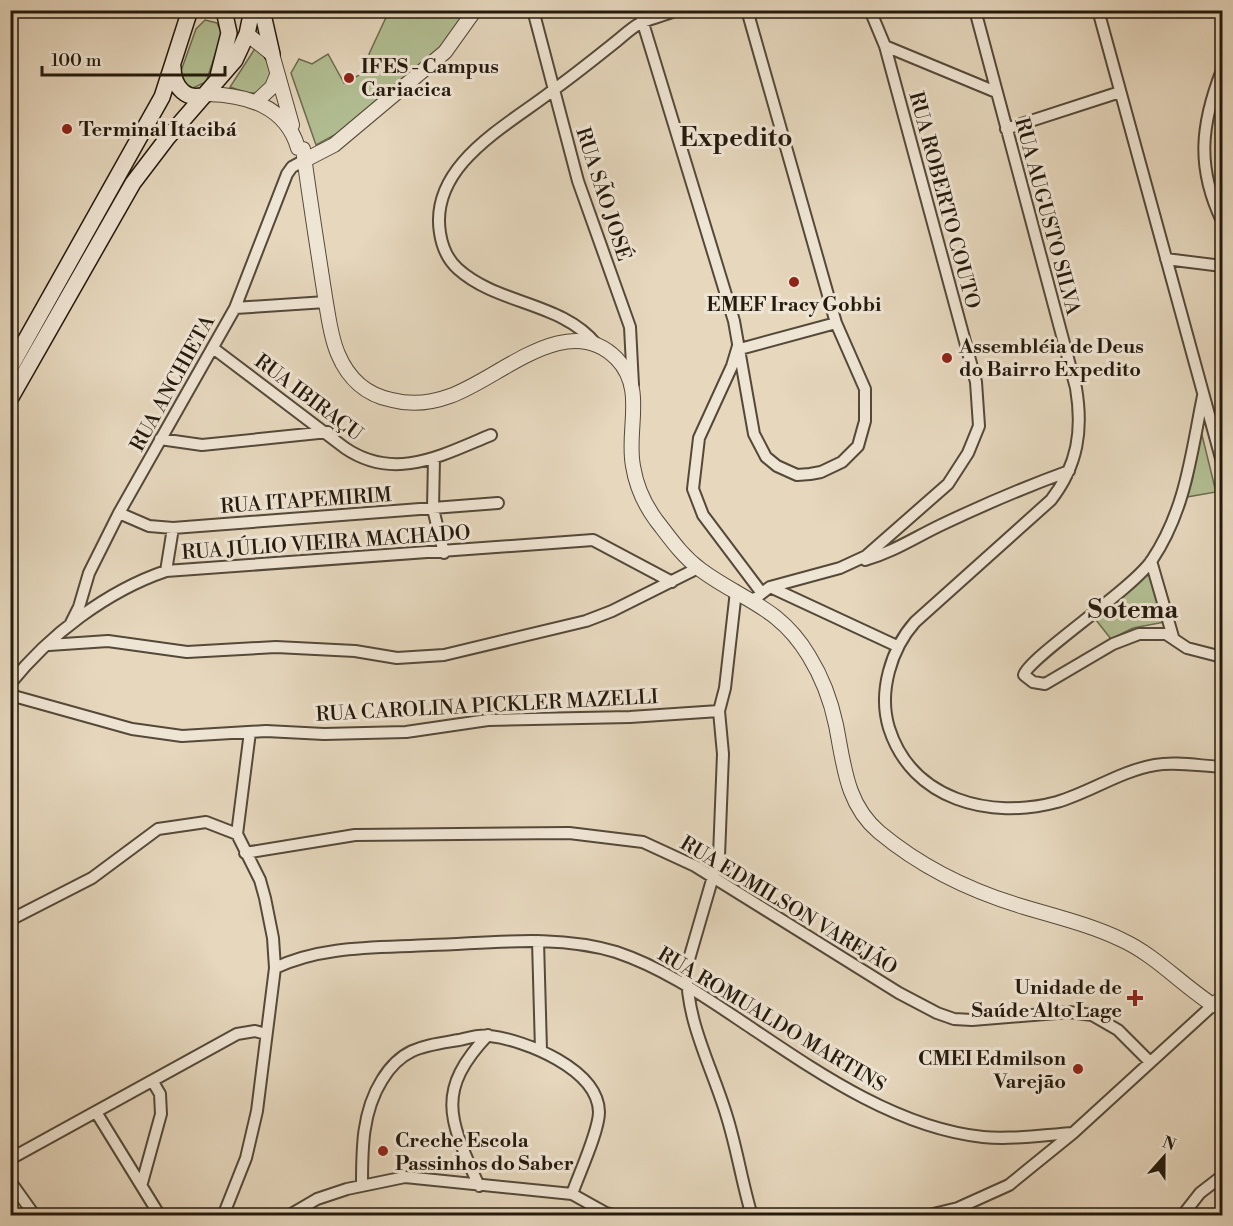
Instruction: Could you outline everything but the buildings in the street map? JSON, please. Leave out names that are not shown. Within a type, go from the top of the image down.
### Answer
[{"type":"main road","points":[[10,368],[162,98],[190,10]]},
{"type":"main road","points":[[10,399],[133,183],[168,137],[236,60],[248,34],[252,10]]},
{"type":"main road","points":[[262,10],[272,54]]},
{"type":"main road","points":[[212,89],[228,39],[219,13]]},
{"type":"main road","points":[[219,13],[239,24],[248,34]]},
{"type":"main road","points":[[173,64],[175,80],[182,92],[189,96],[212,89]]},
{"type":"street","points":[[302,154],[334,145],[445,52],[475,10]]},
{"type":"street","name":"RUA SÃO JOSÉ","points":[[532,10],[578,181],[630,327],[634,389]]},
{"type":"street","points":[[639,10],[739,345],[750,419],[759,446],[766,457],[785,471],[797,475],[821,472],[850,454],[862,436],[865,421],[865,389],[836,323],[747,10]]},
{"type":"street","points":[[677,10],[642,23],[481,144],[461,165],[441,205],[438,222],[446,253],[457,268],[476,283],[497,294],[564,319],[589,334],[596,344],[619,361],[634,389],[633,466],[645,502],[675,545],[698,568],[736,591],[761,593],[897,646],[886,690],[888,724],[902,755],[928,786],[966,804],[986,808],[1032,807],[1064,799],[1121,774],[1156,765],[1222,767]]},
{"type":"street","name":"RUA ROBERTO COUTO","points":[[761,593],[853,563],[866,556],[948,484],[969,453],[980,426],[976,382],[885,46],[870,10]]},
{"type":"street","name":"RUA AUGUSTO SILVA","points":[[897,646],[915,622],[1040,511],[1058,491],[1069,471],[1079,432],[1076,387],[975,10]]},
{"type":"street","points":[[1098,10],[1222,462]]},
{"type":"street","points":[[248,34],[272,54],[302,154],[333,342],[347,372],[373,395],[398,402],[423,402],[450,396],[534,352],[560,342],[596,344]]},
{"type":"street","points":[[885,46],[996,92]]},
{"type":"street","points":[[1222,70],[1213,95],[1204,142],[1205,173],[1222,221]]},
{"type":"street","points":[[256,102],[273,87],[278,75]]},
{"type":"street","points":[[212,89],[256,102],[281,117],[294,134],[302,154]]},
{"type":"street","points":[[1006,129],[1120,92]]},
{"type":"street","name":"RUA ANCHIETA","points":[[69,625],[79,607],[89,573],[118,513],[235,309],[286,174],[302,154]]},
{"type":"street","points":[[1166,259],[1222,266]]},
{"type":"street","points":[[235,309],[326,302]]},
{"type":"street","points":[[739,345],[836,323]]},
{"type":"street","points":[[739,345],[732,366],[699,438],[693,470],[693,489],[703,515],[761,593],[771,613],[793,635],[817,670],[836,724],[843,773],[850,793],[861,812],[876,830],[915,858],[984,894],[1088,926],[1127,942],[1219,1003],[1150,1062],[1073,1133],[1009,1185],[958,1208],[925,1215]]},
{"type":"street","name":"RUA IBIRAÇU","points":[[213,348],[328,432],[355,455],[377,462],[414,465],[491,435]]},
{"type":"street","points":[[1203,396],[1182,499],[1151,561],[1106,604],[1035,660],[1024,675],[1029,680],[1043,684],[1126,638],[1150,632],[1173,637],[1187,648],[1222,657]]},
{"type":"street","points":[[160,439],[202,445],[328,432]]},
{"type":"street","points":[[434,458],[433,509],[444,553]]},
{"type":"street","points":[[853,563],[890,553],[1017,489],[1069,471]]},
{"type":"street","name":"RUA ITAPEMIRIM","points":[[118,513],[149,526],[173,528],[498,503]]},
{"type":"street","points":[[166,571],[173,528]]},
{"type":"street","name":"RUA JÚLIO VIEIRA MACHADO","points":[[10,684],[69,625],[121,591],[166,571],[444,553],[593,540],[672,582]]},
{"type":"street","points":[[1151,561],[1173,637]]},
{"type":"street","points":[[49,645],[70,641],[108,641],[187,652],[276,647],[355,651],[414,658],[458,652],[586,621],[698,568]]},
{"type":"street","points":[[736,591],[725,688],[719,711],[723,746],[720,847],[687,966],[687,985],[698,1038],[727,1116],[752,1215]]},
{"type":"street","name":"RUA CAROLINA PICKLER MAZELLI","points":[[10,695],[140,731],[183,736],[250,732],[406,732],[488,720],[630,717],[719,711]]},
{"type":"street","points":[[223,1215],[246,1158],[252,1131],[275,968],[273,938],[260,879],[244,853],[237,834],[250,732]]},
{"type":"street","points":[[10,920],[92,878],[158,829],[206,822],[237,834]]},
{"type":"street","name":"RUA EDMILSON VAREJÃO","points":[[244,853],[355,835],[569,833],[643,842],[678,856],[899,993],[937,1012],[954,1019],[972,1020],[1069,1012],[1092,1015],[1118,1030],[1150,1062]]},
{"type":"street","points":[[538,941],[541,1050]]},
{"type":"street","name":"RUA ROMUALDO MARTINS","points":[[275,968],[302,957],[337,950],[538,941],[600,948],[637,960],[687,985],[787,1053],[885,1107],[932,1127],[1004,1139],[1073,1133]]},
{"type":"street","points":[[10,1159],[237,1034],[255,1031],[266,1034]]},
{"type":"street","points":[[478,1186],[455,1125],[452,1092],[467,1058],[489,1035]]},
{"type":"street","points":[[362,1185],[364,1136],[369,1105],[390,1069],[418,1046],[489,1035],[541,1050],[572,1069],[583,1080],[597,1101],[599,1112],[596,1125],[572,1194]]},
{"type":"street","points":[[142,1183],[161,1114],[160,1094],[153,1082]]},
{"type":"street","points":[[96,1112],[160,1215]]},
{"type":"street","points":[[1182,1215],[1200,1193],[1222,1176]]},
{"type":"street","points":[[288,1215],[317,1199],[362,1185],[405,1177],[572,1194],[607,1214],[619,1215]]},
{"type":"street","points":[[10,1181],[35,1215]]},
{"type":"green space","name":"IFES - Campus Cariacica","points":[[389,11],[470,11],[454,37],[342,131],[316,145],[291,73],[299,59],[312,64],[328,54],[344,83],[375,67],[369,54]]},
{"type":"green space","points":[[205,20],[217,23],[222,34],[206,82],[193,88],[185,84],[181,71],[196,29]]},
{"type":"green space","points":[[256,47],[265,52],[274,72],[261,93],[247,93],[230,87]]},
{"type":"green space","points":[[1201,431],[1216,492],[1187,497],[1192,481]]},
{"type":"green space","points":[[1150,575],[1165,622],[1133,628],[1111,639],[1096,620],[1144,576]]},
{"type":"place","name":"IFES - Campus Cariacica","points":[[349,78]]},
{"type":"place","name":"Terminal Itacibá","points":[[67,129]]},
{"type":"place","name":"EMEF Iracy Gobbi","points":[[794,282]]},
{"type":"place","name":"Assembléia de Deus do Bairro Expedito","points":[[947,358]]},
{"type":"place","name":"Unidade de Saúde Alto Lage","points":[[1135,998]]},
{"type":"place","name":"CMEI Edmilson Varejão","points":[[1078,1069]]},
{"type":"place","name":"Creche Escola Passinhos do Saber","points":[[383,1151]]},
{"type":"district","name":"Expedito","points":[[736,137]]},
{"type":"district","name":"Sotema","points":[[1133,609]]}]
